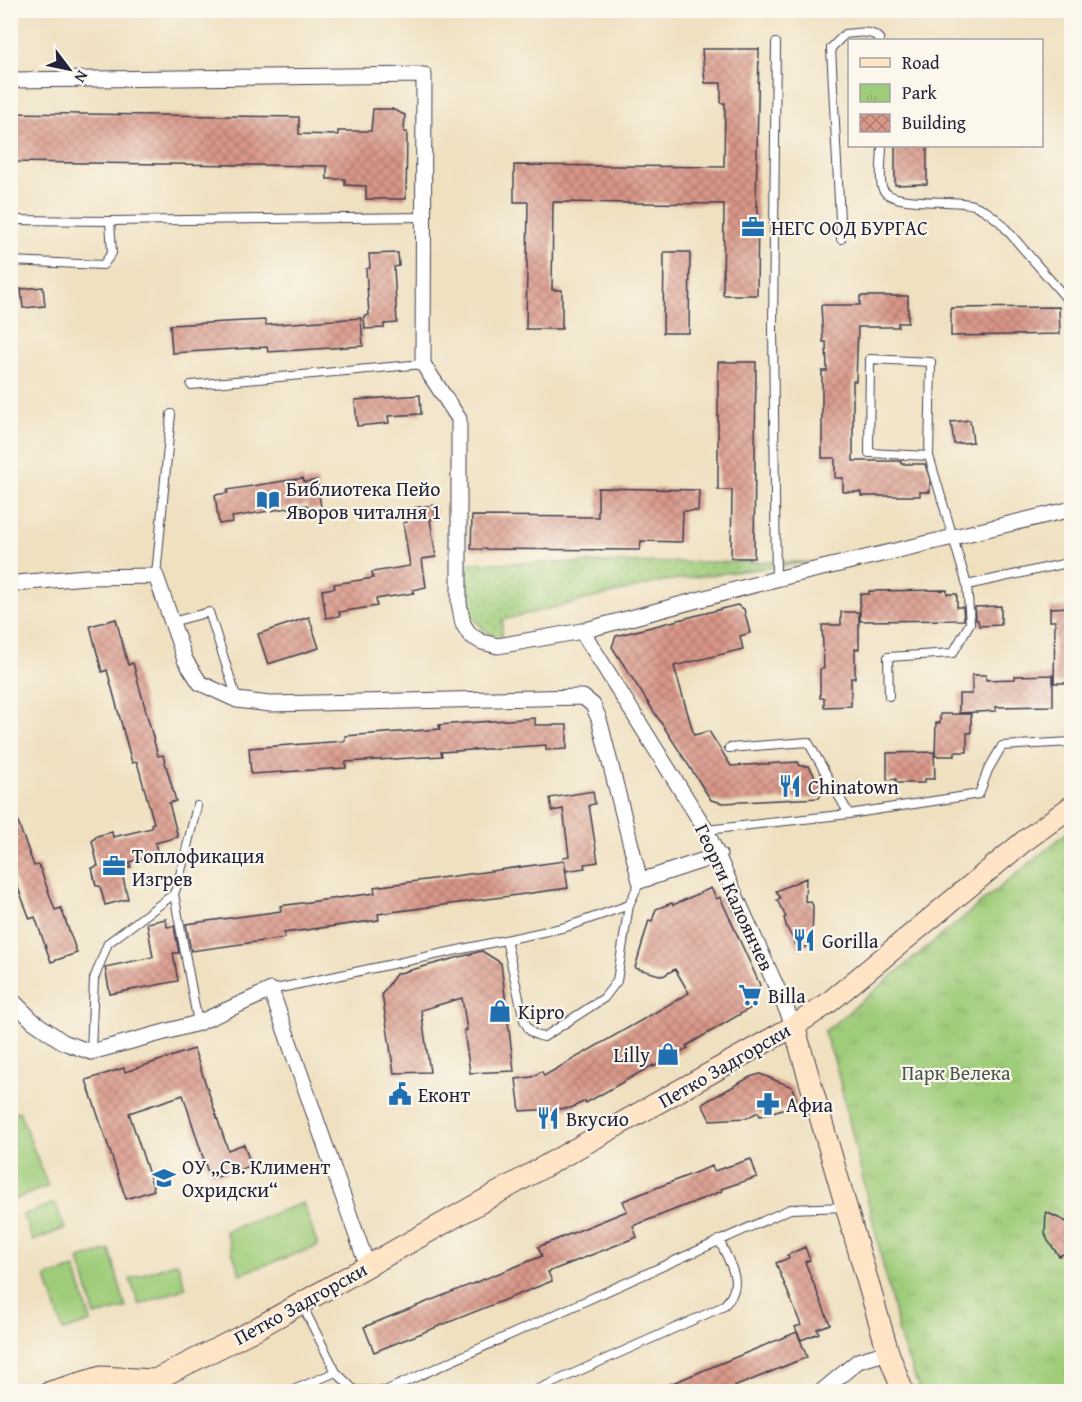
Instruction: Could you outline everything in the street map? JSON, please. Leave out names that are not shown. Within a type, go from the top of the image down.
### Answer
[{"type":"street","points":[[10,80],[424,75],[423,364],[459,419],[459,603],[463,624],[470,635],[476,639],[498,646],[582,631],[776,579],[1071,509]]},
{"type":"street","points":[[10,585],[86,577],[156,576],[185,660],[200,684],[237,700],[270,704],[583,697],[593,705],[599,719],[640,881],[719,855]]},
{"type":"street","name":"Георги Калоянчев","points":[[582,631],[706,830],[794,1026],[888,1352],[903,1392]]},
{"type":"street","name":"Петко Задгорски","points":[[131,1392],[156,1386],[301,1302],[794,1026],[827,1004],[1023,842],[1071,806]]},
{"type":"street","points":[[10,998],[33,1021],[63,1042],[91,1052],[198,1023],[271,990],[367,1265]]},
{"type":"street","points":[[821,1392],[858,1361],[888,1352]]},
{"type":"street","points":[[50,1392],[101,1377],[156,1386]]},
{"type":"lane","points":[[841,239],[831,48],[845,34],[872,33],[879,39]]},
{"type":"lane","points":[[776,43],[773,328],[776,579]]},
{"type":"lane","points":[[882,147],[882,187],[886,194],[897,200],[951,201],[972,204],[986,211],[1000,222],[1071,305]]},
{"type":"lane","points":[[10,220],[424,217]]},
{"type":"lane","points":[[10,261],[104,265],[112,253],[110,221]]},
{"type":"lane","points":[[889,696],[888,657],[953,653],[970,623],[968,585],[929,456],[931,362],[870,358],[869,453],[929,456]]},
{"type":"lane","points":[[191,386],[423,364]]},
{"type":"lane","points":[[156,576],[171,414]]},
{"type":"lane","points":[[968,585],[1071,562]]},
{"type":"lane","points":[[172,622],[210,612],[237,700]]},
{"type":"lane","points":[[729,748],[808,742],[849,814]]},
{"type":"lane","points":[[706,830],[849,814],[980,794],[988,770],[1002,746],[1071,742]]},
{"type":"lane","points":[[197,806],[174,894],[198,1023]]},
{"type":"lane","points":[[506,940],[524,1020],[528,1029],[535,1035],[544,1036],[604,998],[612,990],[617,981],[629,905],[640,881]]},
{"type":"lane","points":[[91,1052],[94,979],[108,943],[174,894]]},
{"type":"lane","points":[[271,990],[566,927],[629,905]]},
{"type":"lane","points":[[301,1302],[336,1372],[356,1391],[385,1391],[790,1209],[847,1207]]},
{"type":"lane","points":[[532,1392],[722,1307],[730,1300],[736,1287],[735,1275],[719,1240]]},
{"type":"lane","points":[[289,1392],[336,1372]]},
{"type":"green space","points":[[811,562],[664,581],[502,620],[502,638],[485,631],[471,615],[463,563]]},
{"type":"green space","name":"Парк Велека","points":[[1071,829],[1071,1391],[920,1391],[901,1341],[836,1065],[824,1032]]},
{"type":"green space","points":[[19,1111],[48,1186],[11,1201],[11,1114]]},
{"type":"green space","points":[[55,1203],[65,1228],[33,1241],[23,1215]]},
{"type":"green space","points":[[303,1203],[318,1246],[240,1274],[225,1231]]},
{"type":"green space","points":[[110,1250],[126,1308],[95,1316],[79,1259]]},
{"type":"green space","points":[[177,1262],[186,1288],[139,1305],[130,1279]]},
{"type":"green space","points":[[75,1268],[91,1322],[63,1331],[46,1277]]},
{"type":"building","points":[[702,49],[759,49],[757,295],[723,295],[724,204],[553,202],[552,290],[562,290],[562,329],[526,329],[528,202],[514,202],[514,165],[724,167],[725,103],[721,103],[721,83],[705,83]]},
{"type":"building","points":[[373,109],[392,109],[405,115],[406,199],[366,199],[366,186],[345,185],[345,179],[327,179],[327,166],[10,162],[10,113],[299,117],[299,134],[338,135],[338,131],[371,131]]},
{"type":"building","points":[[895,147],[927,147],[927,184],[895,185]]},
{"type":"building","points":[[664,252],[690,252],[689,333],[663,333]]},
{"type":"building","points":[[398,253],[399,266],[394,267],[397,323],[384,324],[384,328],[365,329],[364,316],[369,315],[366,269],[370,268],[369,254]]},
{"type":"building","points":[[43,287],[45,306],[23,308],[21,289]]},
{"type":"building","points":[[860,296],[908,296],[908,323],[898,323],[898,327],[858,327],[856,381],[853,381],[853,461],[901,461],[901,464],[925,464],[930,480],[930,492],[920,492],[920,496],[861,496],[861,492],[843,492],[843,478],[835,478],[835,458],[822,458],[822,371],[827,371],[821,305],[860,305]]},
{"type":"building","points":[[1059,307],[1060,334],[951,336],[951,308]]},
{"type":"building","points":[[361,318],[363,346],[268,352],[267,347],[172,353],[170,325],[265,320],[266,325]]},
{"type":"building","points":[[718,362],[756,362],[754,558],[731,558],[732,490],[718,490]]},
{"type":"building","points":[[420,395],[421,414],[388,416],[389,423],[357,426],[355,400]]},
{"type":"building","points":[[970,420],[973,442],[954,444],[951,422]]},
{"type":"building","name":"Библиотека Пейо Яворов читалня 1","points":[[303,478],[304,482],[317,480],[321,508],[308,511],[307,505],[232,517],[233,522],[219,524],[215,495],[228,493],[227,490]]},
{"type":"building","points":[[598,488],[699,490],[698,511],[683,511],[682,542],[641,541],[640,550],[471,549],[472,516],[598,517]]},
{"type":"building","points":[[433,505],[436,519],[430,519],[436,557],[422,559],[426,587],[413,590],[414,593],[376,599],[377,606],[339,612],[340,616],[326,618],[322,590],[335,588],[334,584],[373,578],[372,572],[410,566],[403,523],[407,522],[405,509]]},
{"type":"building","points":[[947,590],[947,594],[957,594],[957,607],[963,607],[964,620],[860,621],[860,594],[869,594],[869,591]]},
{"type":"building","points":[[737,605],[744,609],[750,633],[740,636],[743,649],[674,666],[694,735],[709,731],[731,766],[798,762],[800,766],[809,766],[823,791],[819,798],[723,803],[711,800],[612,647],[616,636]]},
{"type":"building","points":[[1001,606],[1001,625],[979,626],[975,607]]},
{"type":"building","points":[[1071,607],[1071,683],[1054,683],[1055,621],[1050,621],[1050,608]]},
{"type":"building","points":[[841,612],[859,612],[859,649],[855,649],[855,678],[851,678],[851,706],[824,707],[824,698],[820,698],[820,669],[824,668],[822,625],[841,625]]},
{"type":"building","points":[[309,617],[319,648],[268,664],[258,634]]},
{"type":"building","points":[[116,619],[128,665],[133,663],[158,756],[163,755],[176,801],[169,803],[178,837],[155,843],[158,855],[129,862],[131,867],[121,869],[128,899],[105,905],[100,886],[96,886],[92,868],[98,866],[92,841],[97,836],[112,832],[113,837],[152,828],[151,824],[154,823],[137,762],[132,763],[107,670],[102,672],[90,626]]},
{"type":"building","points":[[972,675],[986,675],[986,680],[1015,679],[1015,676],[1053,675],[1053,706],[996,707],[996,711],[959,713],[959,694],[972,694]]},
{"type":"building","points":[[940,714],[971,714],[971,733],[967,733],[967,752],[955,752],[955,756],[935,756],[936,723],[940,723]]},
{"type":"building","points":[[535,718],[535,725],[567,725],[567,749],[546,750],[546,745],[441,752],[442,756],[346,762],[346,768],[251,774],[249,748],[345,741],[345,736],[440,729],[439,725]]},
{"type":"building","points":[[934,752],[935,779],[925,779],[925,783],[896,783],[896,779],[887,780],[887,753]]},
{"type":"building","points":[[593,791],[595,804],[589,805],[598,862],[584,864],[585,868],[566,871],[563,857],[569,856],[563,809],[552,811],[550,798]]},
{"type":"building","points":[[12,806],[34,866],[39,865],[55,910],[61,908],[77,953],[51,962],[35,917],[30,919],[10,867],[10,807]]},
{"type":"building","points":[[564,861],[568,888],[378,914],[379,920],[284,933],[285,938],[191,951],[186,924],[281,911],[280,906],[375,893],[374,887]]},
{"type":"building","points":[[806,878],[805,901],[811,902],[813,906],[812,943],[799,950],[787,928],[784,918],[786,917],[777,900],[780,898],[776,891]]},
{"type":"building","points":[[711,888],[717,899],[720,897],[760,985],[751,1002],[754,1006],[686,1046],[688,1048],[586,1103],[585,1101],[571,1108],[520,1111],[516,1079],[532,1077],[542,1071],[544,1076],[689,993],[675,969],[663,976],[635,968],[649,920],[652,921],[656,909],[672,903],[673,905]]},
{"type":"building","points":[[166,919],[167,927],[174,926],[179,953],[173,953],[178,981],[110,994],[105,967],[153,957],[147,923]]},
{"type":"building","points":[[482,951],[501,963],[514,1071],[470,1073],[462,998],[421,1010],[430,1072],[394,1073],[382,994],[396,974]]},
{"type":"building","points":[[194,1049],[228,1150],[244,1144],[251,1166],[210,1179],[183,1095],[129,1113],[154,1190],[126,1199],[86,1080],[124,1068],[125,1072]]},
{"type":"building","points":[[760,1074],[792,1087],[798,1104],[760,1116],[758,1112],[747,1118],[710,1120],[702,1104],[750,1077]]},
{"type":"building","points":[[751,1159],[757,1177],[721,1189],[722,1191],[633,1226],[637,1237],[548,1272],[552,1281],[374,1352],[364,1327],[542,1256],[538,1247],[627,1211],[623,1201],[712,1166],[714,1171]]},
{"type":"building","points":[[1046,1212],[1071,1224],[1071,1259],[1063,1254],[1059,1256],[1048,1241],[1045,1233]]},
{"type":"building","points":[[805,1247],[810,1260],[805,1262],[830,1324],[817,1329],[819,1333],[801,1340],[795,1327],[801,1325],[776,1263],[789,1258],[787,1255]]},
{"type":"building","points":[[797,1332],[807,1357],[722,1392],[651,1392]]},
{"type":"place","name":"НЕГС ООД БУРГАС","points":[[753,227]]},
{"type":"place","name":"Библиотека Пейо Яворов читалня 1","points":[[268,500]]},
{"type":"place","name":"Chinatown","points":[[790,786]]},
{"type":"place","name":"Топлофикация Изгрев","points":[[114,866]]},
{"type":"place","name":"Gorilla","points":[[804,940]]},
{"type":"place","name":"Billa","points":[[750,995]]},
{"type":"place","name":"Kipro","points":[[500,1011]]},
{"type":"place","name":"Lilly","points":[[668,1054]]},
{"type":"place","name":"Еконт","points":[[400,1094]]},
{"type":"place","name":"Афиа","points":[[768,1104]]},
{"type":"place","name":"Вкусио","points":[[548,1118]]},
{"type":"place","name":"ОУ „Св. Климент Охридски“","points":[[164,1178]]}]
